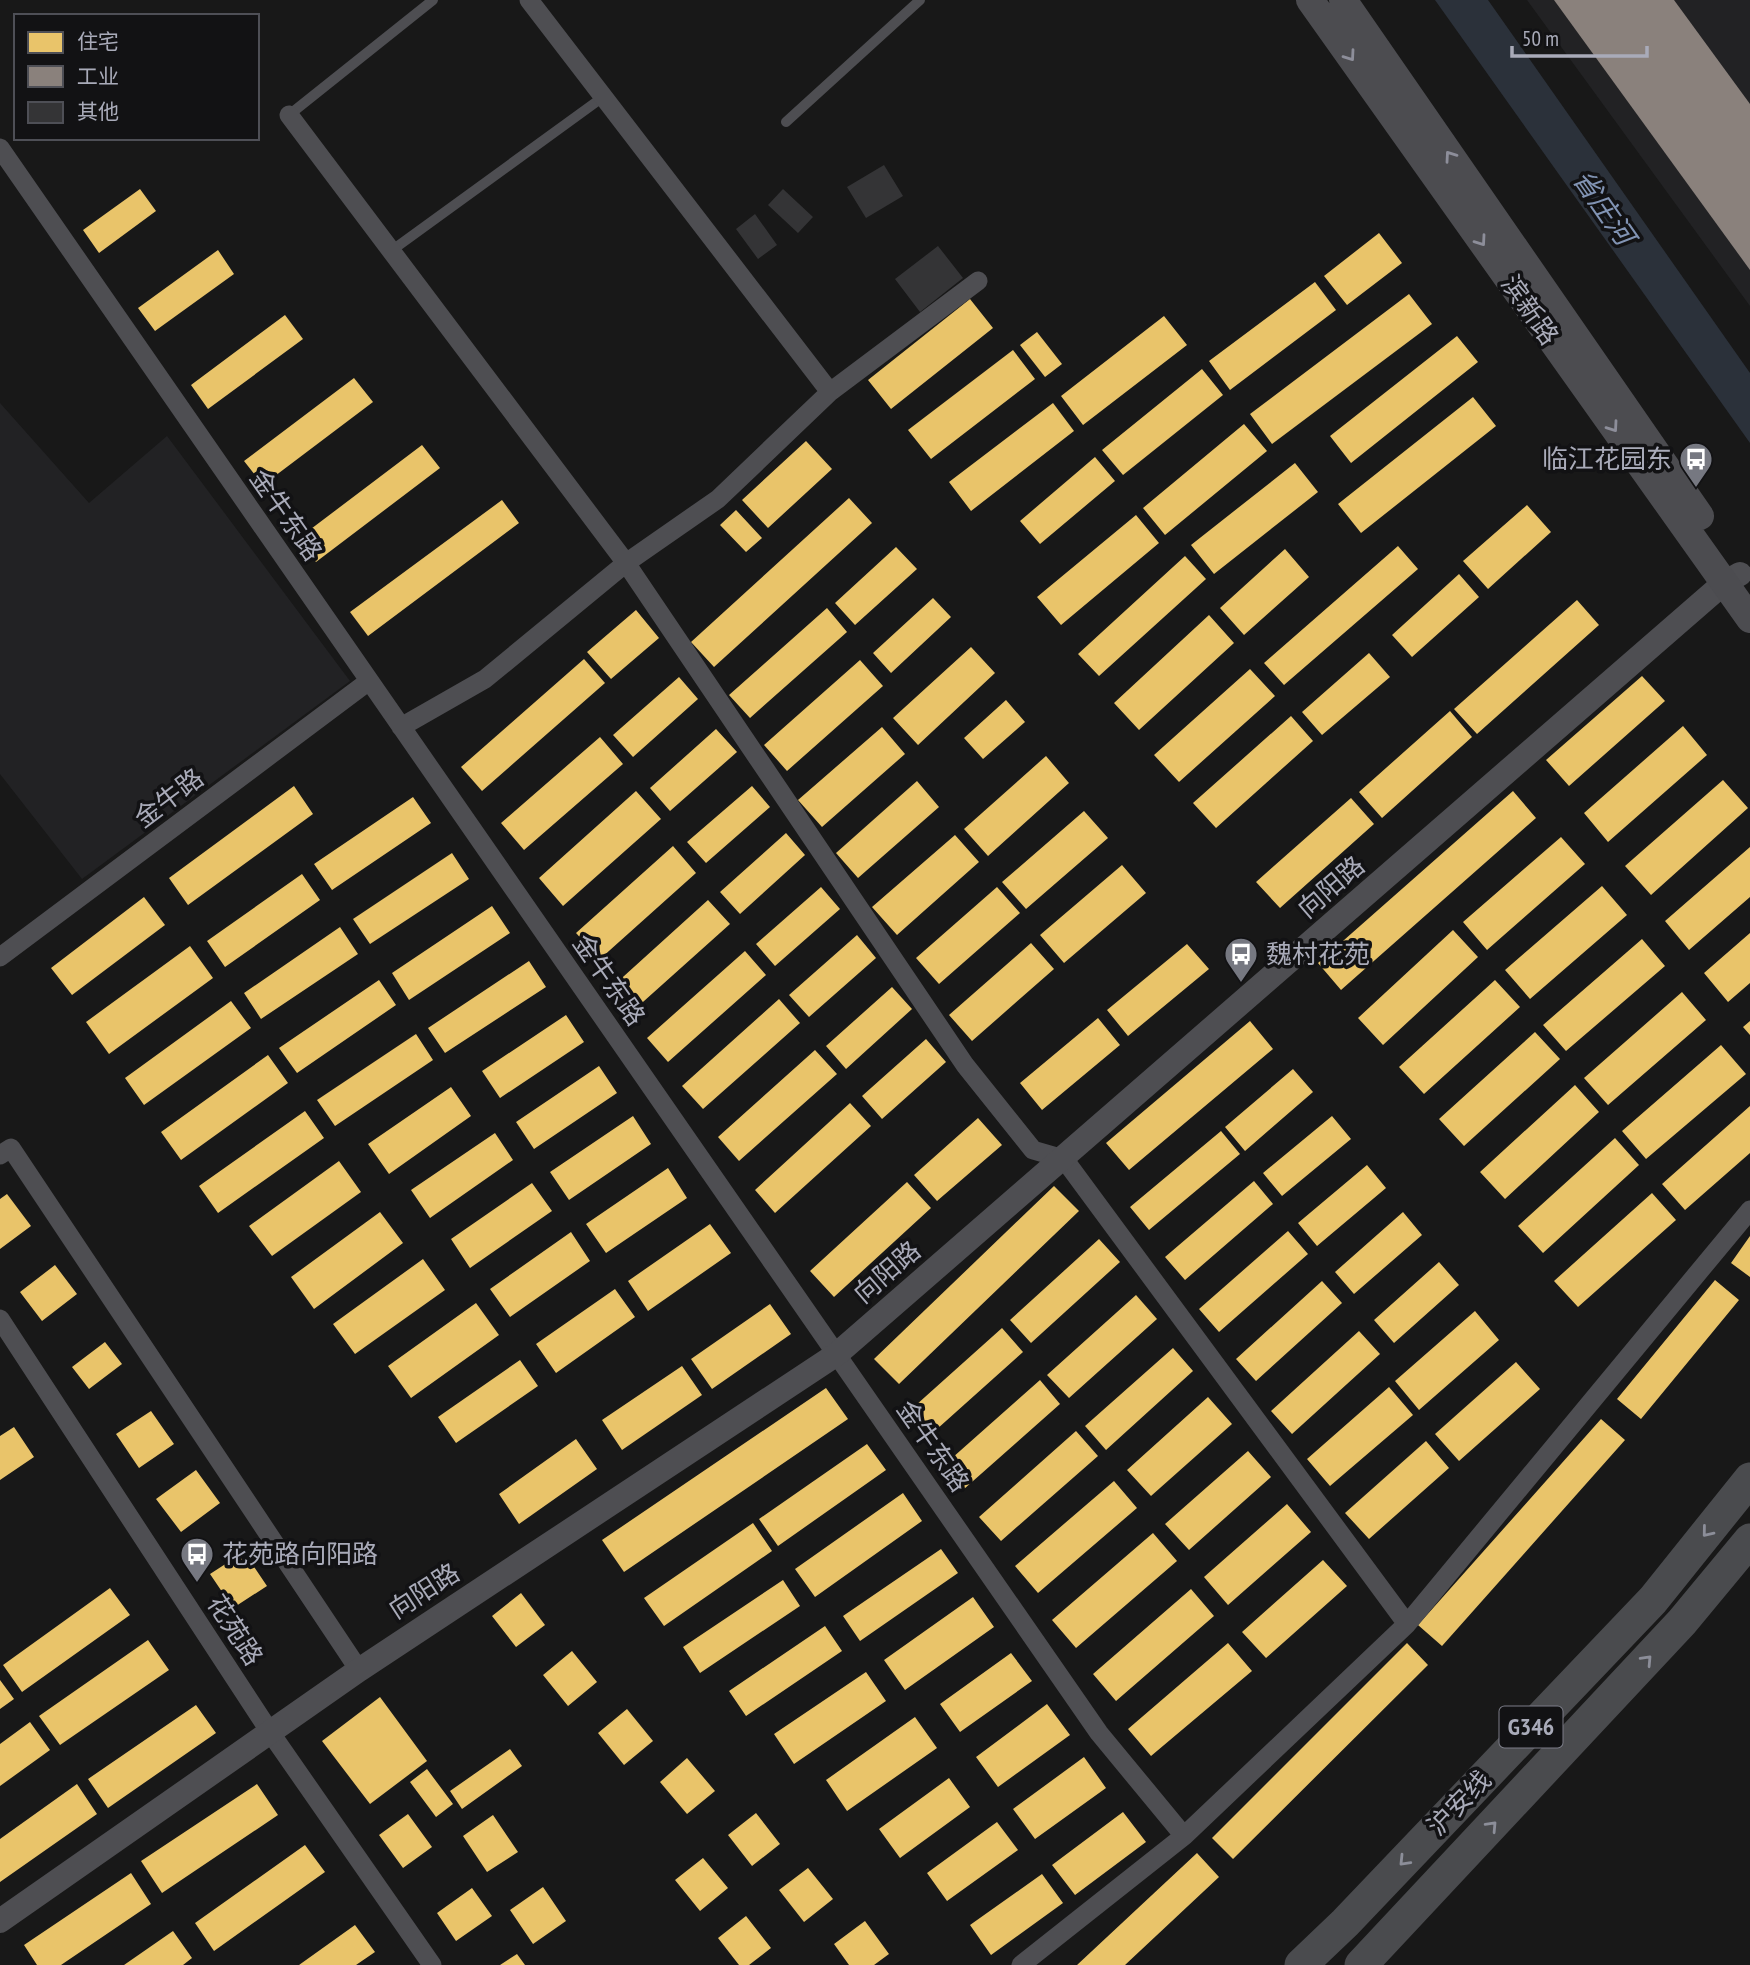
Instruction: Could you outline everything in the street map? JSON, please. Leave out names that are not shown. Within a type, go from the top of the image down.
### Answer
[{"type":"highway","name":"沪安线","points":[[1301,1965],[1345,1923],[1653,1600],[1750,1479]]},
{"type":"highway","name":"沪安线","points":[[1361,1965],[1682,1622],[1750,1540]]},
{"type":"main road","name":"滨新路","points":[[1310,0],[1738,582]]},
{"type":"main road","name":"滨新路","points":[[1343,0],[1738,582],[1750,619]]},
{"type":"street","points":[[529,0],[830,392]]},
{"type":"street","points":[[289,115],[626,563],[965,1065],[1032,1150],[1064,1159],[1407,1624]]},
{"type":"street","name":"金牛东路","points":[[0,148],[1099,1733],[1184,1836]]},
{"type":"street","points":[[401,727],[485,679],[626,563],[718,499],[830,392],[978,281]]},
{"type":"street","name":"向阳路","points":[[0,1922],[359,1670],[837,1354],[1738,582]]},
{"type":"street","name":"金牛路","points":[[0,957],[369,681]]},
{"type":"street","points":[[0,1155],[11,1147],[359,1670]]},
{"type":"street","points":[[1021,1965],[1184,1836],[1407,1624],[1750,1210]]},
{"type":"street","name":"花苑路","points":[[0,1319],[270,1732],[432,1965]]},
{"type":"lane","points":[[289,115],[433,0]]},
{"type":"lane","points":[[786,121],[920,0]]},
{"type":"lane","points":[[391,251],[603,97]]},
{"type":"shaded area","points":[[1527,0],[1750,0],[1750,306]]},
{"type":"shaded area","points":[[0,403],[89,503],[167,436],[350,681],[82,879],[0,774]]},
{"type":"water","name":"省庄河","points":[[1435,0],[1488,0],[1750,373],[1750,443]]},
{"type":"building: 住宅","points":[[140,189],[156,211],[99,253],[83,230]]},
{"type":"building: 住宅","points":[[1379,233],[1402,263],[1347,305],[1324,276]]},
{"type":"building: 住宅","points":[[218,250],[234,274],[155,331],[138,308]]},
{"type":"building: 住宅","points":[[1315,282],[1336,310],[1230,390],[1209,361]]},
{"type":"building: 住宅","points":[[1409,294],[1432,324],[1272,444],[1250,414]]},
{"type":"building: 住宅","points":[[970,299],[993,328],[891,409],[868,380]]},
{"type":"building: 住宅","points":[[285,315],[303,339],[208,409],[191,385]]},
{"type":"building: 住宅","points":[[1164,316],[1187,345],[1083,425],[1061,396]]},
{"type":"building: 住宅","points":[[1037,332],[1062,364],[1045,377],[1020,345]]},
{"type":"building: 住宅","points":[[1457,336],[1478,362],[1351,463],[1330,436]]},
{"type":"building: 住宅","points":[[1013,350],[1035,379],[931,459],[908,430]]},
{"type":"building: 住宅","points":[[1202,369],[1223,395],[1123,475],[1102,450]]},
{"type":"building: 住宅","points":[[354,378],[373,402],[263,485],[244,461]]},
{"type":"building: 住宅","points":[[1473,397],[1496,426],[1361,533],[1338,504]]},
{"type":"building: 住宅","points":[[1053,403],[1074,431],[971,511],[949,482]]},
{"type":"building: 住宅","points":[[1244,424],[1267,451],[1165,535],[1143,508]]},
{"type":"building: 住宅","points":[[806,441],[832,469],[768,528],[742,500]]},
{"type":"building: 住宅","points":[[422,445],[440,468],[316,562],[299,538]]},
{"type":"building: 住宅","points":[[1095,457],[1115,481],[1040,544],[1020,521]]},
{"type":"building: 住宅","points":[[1295,463],[1318,492],[1214,574],[1191,545]]},
{"type":"building: 住宅","points":[[849,498],[872,523],[714,667],[691,642]]},
{"type":"building: 住宅","points":[[502,500],[519,523],[368,636],[350,612]]},
{"type":"building: 住宅","points":[[1527,505],[1551,532],[1488,589],[1463,561]]},
{"type":"building: 住宅","points":[[736,510],[762,538],[746,552],[720,525]]},
{"type":"building: 住宅","points":[[1136,515],[1159,543],[1061,625],[1037,597]]},
{"type":"building: 住宅","points":[[1398,546],[1418,569],[1284,685],[1264,663]]},
{"type":"building: 住宅","points":[[896,547],[917,569],[855,625],[835,603]]},
{"type":"building: 住宅","points":[[1285,549],[1309,577],[1244,635],[1220,608]]},
{"type":"building: 住宅","points":[[1185,556],[1206,579],[1099,676],[1078,654]]},
{"type":"building: 住宅","points":[[1459,574],[1479,597],[1412,657],[1392,635]]},
{"type":"building: 住宅","points":[[933,598],[951,617],[891,673],[873,653]]},
{"type":"building: 住宅","points":[[1577,600],[1599,625],[1477,734],[1454,709]]},
{"type":"building: 住宅","points":[[827,608],[847,632],[750,718],[729,695]]},
{"type":"building: 住宅","points":[[636,610],[659,638],[611,679],[587,652]]},
{"type":"building: 住宅","points":[[1209,615],[1234,643],[1139,730],[1114,703]]},
{"type":"building: 住宅","points":[[971,647],[995,673],[918,745],[893,718]]},
{"type":"building: 住宅","points":[[1369,653],[1390,677],[1322,735],[1302,712]]},
{"type":"building: 住宅","points":[[584,659],[605,683],[482,791],[461,767]]},
{"type":"building: 住宅","points":[[860,660],[883,686],[787,771],[764,745]]},
{"type":"building: 住宅","points":[[1250,669],[1275,696],[1179,782],[1154,755]]},
{"type":"building: 住宅","points":[[1642,676],[1665,701],[1569,786],[1546,760]]},
{"type":"building: 住宅","points":[[679,677],[698,699],[633,757],[613,735]]},
{"type":"building: 住宅","points":[[1006,700],[1025,722],[983,759],[964,738]]},
{"type":"building: 住宅","points":[[1450,711],[1472,737],[1382,818],[1359,792]]},
{"type":"building: 住宅","points":[[1291,716],[1313,741],[1216,828],[1193,803]]},
{"type":"building: 住宅","points":[[1683,726],[1707,755],[1608,842],[1584,813]]},
{"type":"building: 住宅","points":[[882,727],[905,754],[822,827],[798,800]]},
{"type":"building: 住宅","points":[[716,729],[737,752],[670,811],[650,788]]},
{"type":"building: 住宅","points":[[600,737],[623,764],[524,850],[501,823]]},
{"type":"building: 住宅","points":[[1046,756],[1069,783],[988,856],[964,829]]},
{"type":"building: 住宅","points":[[1723,780],[1748,808],[1651,895],[1625,866]]},
{"type":"building: 住宅","points":[[917,781],[939,807],[858,878],[836,853]]},
{"type":"building: 住宅","points":[[294,786],[313,814],[188,905],[169,878]]},
{"type":"building: 住宅","points":[[752,786],[770,807],[706,863],[687,842]]},
{"type":"building: 住宅","points":[[636,791],[661,819],[563,906],[539,878]]},
{"type":"building: 住宅","points":[[1513,791],[1536,818],[1341,990],[1318,963]]},
{"type":"building: 住宅","points":[[413,797],[431,823],[332,890],[314,864]]},
{"type":"building: 住宅","points":[[1351,798],[1374,824],[1280,908],[1256,882]]},
{"type":"building: 住宅","points":[[1084,811],[1108,838],[1026,909],[1002,882]]},
{"type":"building: 住宅","points":[[786,833],[805,855],[740,914],[720,892]]},
{"type":"building: 住宅","points":[[955,835],[979,862],[897,935],[872,907]]},
{"type":"building: 住宅","points":[[1561,837],[1585,864],[1487,950],[1463,922]]},
{"type":"building: 住宅","points":[[673,846],[696,873],[600,959],[576,933]]},
{"type":"building: 住宅","points":[[1750,847],[1750,897],[1689,950],[1665,921]]},
{"type":"building: 住宅","points":[[452,853],[469,879],[370,944],[353,919]]},
{"type":"building: 住宅","points":[[1122,865],[1146,893],[1064,963],[1040,935]]},
{"type":"building: 住宅","points":[[302,874],[320,900],[225,967],[207,941]]},
{"type":"building: 住宅","points":[[1602,886],[1627,915],[1530,999],[1505,970]]},
{"type":"building: 住宅","points":[[821,887],[840,909],[775,966],[756,944]]},
{"type":"building: 住宅","points":[[997,887],[1020,913],[939,984],[916,958]]},
{"type":"building: 住宅","points":[[144,897],[165,925],[72,995],[51,968]]},
{"type":"building: 住宅","points":[[708,900],[730,924],[634,1010],[613,986]]},
{"type":"building: 住宅","points":[[492,906],[510,933],[409,1000],[392,973]]},
{"type":"building: 住宅","points":[[340,927],[358,954],[261,1019],[244,993]]},
{"type":"building: 住宅","points":[[1453,930],[1478,957],[1383,1045],[1358,1018]]},
{"type":"building: 住宅","points":[[1750,933],[1750,983],[1728,1002],[1704,973]]},
{"type":"building: 住宅","points":[[857,935],[876,958],[809,1017],[789,995]]},
{"type":"building: 住宅","points":[[1642,939],[1665,966],[1566,1051],[1543,1025]]},
{"type":"building: 住宅","points":[[1031,943],[1054,969],[972,1041],[949,1015]]},
{"type":"building: 住宅","points":[[1187,944],[1209,969],[1128,1036],[1107,1010]]},
{"type":"building: 住宅","points":[[190,946],[213,978],[109,1054],[86,1022]]},
{"type":"building: 住宅","points":[[745,951],[766,975],[668,1062],[647,1038]]},
{"type":"building: 住宅","points":[[529,961],[546,987],[445,1053],[428,1028]]},
{"type":"building: 住宅","points":[[379,980],[396,1005],[297,1073],[279,1048]]},
{"type":"building: 住宅","points":[[1495,980],[1520,1007],[1424,1094],[1399,1067]]},
{"type":"building: 住宅","points":[[892,987],[912,1009],[846,1069],[826,1046]]},
{"type":"building: 住宅","points":[[1682,992],[1706,1020],[1608,1105],[1584,1078]]},
{"type":"building: 住宅","points":[[779,999],[800,1023],[703,1109],[682,1086]]},
{"type":"building: 住宅","points":[[231,1001],[251,1028],[144,1105],[125,1078]]},
{"type":"building: 住宅","points":[[566,1015],[584,1042],[500,1098],[482,1071]]},
{"type":"building: 住宅","points":[[1098,1018],[1120,1045],[1042,1110],[1020,1083]]},
{"type":"building: 住宅","points":[[1250,1021],[1273,1049],[1129,1170],[1106,1143]]},
{"type":"building: 住宅","points":[[1750,1021],[1750,1035],[1743,1027]]},
{"type":"building: 住宅","points":[[1535,1032],[1560,1059],[1464,1146],[1439,1119]]},
{"type":"building: 住宅","points":[[416,1034],[433,1060],[335,1126],[317,1100]]},
{"type":"building: 住宅","points":[[926,1039],[946,1062],[882,1119],[862,1096]]},
{"type":"building: 住宅","points":[[1721,1045],[1746,1074],[1646,1159],[1622,1131]]},
{"type":"building: 住宅","points":[[815,1050],[837,1074],[739,1161],[718,1137]]},
{"type":"building: 住宅","points":[[268,1055],[288,1083],[181,1160],[161,1132]]},
{"type":"building: 住宅","points":[[599,1066],[617,1093],[534,1149],[516,1122]]},
{"type":"building: 住宅","points":[[1293,1069],[1313,1092],[1245,1151],[1225,1127]]},
{"type":"building: 住宅","points":[[1575,1085],[1599,1112],[1505,1199],[1480,1172]]},
{"type":"building: 住宅","points":[[451,1087],[471,1116],[389,1174],[368,1144]]},
{"type":"building: 住宅","points":[[850,1103],[871,1126],[775,1213],[755,1190]]},
{"type":"building: 住宅","points":[[1750,1106],[1750,1153],[1685,1210],[1662,1184]]},
{"type":"building: 住宅","points":[[305,1111],[324,1138],[218,1213],[199,1186]]},
{"type":"building: 住宅","points":[[633,1116],[651,1144],[569,1200],[550,1172]]},
{"type":"building: 住宅","points":[[1332,1116],[1351,1139],[1282,1196],[1263,1173]]},
{"type":"building: 住宅","points":[[978,1118],[1002,1145],[937,1201],[914,1175]]},
{"type":"building: 住宅","points":[[1221,1131],[1240,1154],[1149,1230],[1130,1207]]},
{"type":"building: 住宅","points":[[495,1133],[513,1160],[430,1218],[411,1190]]},
{"type":"building: 住宅","points":[[1615,1138],[1639,1165],[1543,1253],[1518,1226]]},
{"type":"building: 住宅","points":[[339,1161],[361,1192],[272,1256],[249,1226]]},
{"type":"building: 住宅","points":[[1367,1165],[1386,1188],[1317,1246],[1298,1223]]},
{"type":"building: 住宅","points":[[668,1168],[687,1198],[606,1253],[586,1224]]},
{"type":"building: 住宅","points":[[1254,1181],[1273,1204],[1185,1280],[1165,1257]]},
{"type":"building: 住宅","points":[[907,1182],[931,1208],[834,1297],[810,1271]]},
{"type":"building: 住宅","points":[[532,1183],[552,1211],[470,1268],[451,1239]]},
{"type":"building: 住宅","points":[[1054,1186],[1079,1211],[899,1384],[874,1359]]},
{"type":"building: 住宅","points":[[1652,1193],[1676,1220],[1578,1307],[1554,1281]]},
{"type":"building: 住宅","points":[[7,1194],[31,1226],[0,1249],[0,1199]]},
{"type":"building: 住宅","points":[[380,1212],[403,1243],[314,1309],[291,1277]]},
{"type":"building: 住宅","points":[[1403,1212],[1422,1235],[1354,1294],[1335,1272]]},
{"type":"building: 住宅","points":[[710,1224],[731,1253],[648,1311],[628,1281]]},
{"type":"building: 住宅","points":[[1288,1231],[1308,1254],[1219,1332],[1199,1309]]},
{"type":"building: 住宅","points":[[571,1232],[590,1261],[510,1317],[490,1289]]},
{"type":"building: 住宅","points":[[1750,1236],[1750,1277],[1731,1263]]},
{"type":"building: 住宅","points":[[1099,1239],[1120,1262],[1031,1343],[1010,1320]]},
{"type":"building: 住宅","points":[[423,1259],[445,1290],[355,1354],[333,1324]]},
{"type":"building: 住宅","points":[[1439,1262],[1459,1285],[1394,1343],[1374,1320]]},
{"type":"building: 住宅","points":[[55,1265],[77,1294],[42,1321],[20,1292]]},
{"type":"building: 住宅","points":[[1715,1280],[1739,1300],[1641,1419],[1617,1399]]},
{"type":"building: 住宅","points":[[1322,1281],[1342,1303],[1256,1381],[1236,1359]]},
{"type":"building: 住宅","points":[[615,1289],[635,1317],[556,1373],[536,1344]]},
{"type":"building: 住宅","points":[[1136,1295],[1157,1319],[1069,1398],[1047,1375]]},
{"type":"building: 住宅","points":[[476,1303],[499,1335],[411,1398],[388,1366]]},
{"type":"building: 住宅","points":[[770,1304],[791,1334],[712,1389],[691,1359]]},
{"type":"building: 住宅","points":[[1475,1311],[1499,1340],[1419,1410],[1395,1381]]},
{"type":"building: 住宅","points":[[1002,1328],[1023,1352],[927,1438],[906,1414]]},
{"type":"building: 住宅","points":[[1359,1331],[1380,1354],[1292,1434],[1271,1411]]},
{"type":"building: 住宅","points":[[105,1342],[122,1364],[89,1389],[72,1367]]},
{"type":"building: 住宅","points":[[1173,1348],[1193,1371],[1106,1450],[1085,1426]]},
{"type":"building: 住宅","points":[[520,1360],[538,1386],[456,1443],[438,1417]]},
{"type":"building: 住宅","points":[[1516,1362],[1540,1389],[1459,1461],[1435,1434]]},
{"type":"building: 住宅","points":[[682,1366],[702,1395],[622,1450],[602,1420]]},
{"type":"building: 住宅","points":[[1040,1380],[1060,1404],[964,1489],[943,1466]]},
{"type":"building: 住宅","points":[[1389,1387],[1413,1415],[1330,1486],[1307,1459]]},
{"type":"building: 住宅","points":[[826,1388],[848,1419],[624,1572],[602,1540]]},
{"type":"building: 住宅","points":[[1208,1397],[1232,1424],[1151,1496],[1127,1470]]},
{"type":"building: 住宅","points":[[151,1411],[174,1444],[139,1468],[116,1434]]},
{"type":"building: 住宅","points":[[1601,1419],[1625,1440],[1442,1646],[1418,1625]]},
{"type":"building: 住宅","points":[[14,1427],[34,1457],[0,1480],[0,1436]]},
{"type":"building: 住宅","points":[[1076,1431],[1098,1456],[1001,1541],[979,1517]]},
{"type":"building: 住宅","points":[[576,1439],[597,1469],[519,1524],[499,1494]]},
{"type":"building: 住宅","points":[[1426,1441],[1449,1468],[1369,1539],[1345,1513]]},
{"type":"building: 住宅","points":[[867,1444],[886,1470],[778,1546],[759,1519]]},
{"type":"building: 住宅","points":[[1248,1451],[1271,1477],[1189,1550],[1165,1524]]},
{"type":"building: 住宅","points":[[196,1470],[220,1503],[181,1532],[156,1499]]},
{"type":"building: 住宅","points":[[1114,1481],[1137,1508],[1038,1593],[1015,1566]]},
{"type":"building: 住宅","points":[[903,1493],[922,1521],[815,1597],[795,1569]]},
{"type":"building: 住宅","points":[[1287,1504],[1311,1532],[1228,1605],[1204,1577]]},
{"type":"building: 住宅","points":[[753,1523],[772,1551],[664,1626],[644,1598]]},
{"type":"building: 住宅","points":[[1153,1533],[1177,1561],[1076,1648],[1052,1620]]},
{"type":"building: 住宅","points":[[941,1549],[958,1573],[860,1641],[843,1616]]},
{"type":"building: 住宅","points":[[244,1552],[267,1586],[233,1608],[210,1574]]},
{"type":"building: 住宅","points":[[1323,1560],[1347,1586],[1266,1658],[1242,1632]]},
{"type":"building: 住宅","points":[[783,1580],[800,1606],[700,1673],[683,1647]]},
{"type":"building: 住宅","points":[[110,1588],[130,1615],[22,1692],[3,1665]]},
{"type":"building: 住宅","points":[[1191,1589],[1214,1616],[1116,1701],[1093,1674]]},
{"type":"building: 住宅","points":[[521,1593],[545,1625],[516,1647],[492,1616]]},
{"type":"building: 住宅","points":[[973,1597],[994,1627],[905,1690],[884,1660]]},
{"type":"building: 住宅","points":[[825,1626],[842,1651],[746,1716],[729,1691]]},
{"type":"building: 住宅","points":[[148,1640],[169,1670],[60,1745],[39,1716]]},
{"type":"building: 住宅","points":[[1228,1643],[1252,1671],[1151,1756],[1128,1729]]},
{"type":"building: 住宅","points":[[1407,1643],[1428,1665],[1233,1859],[1212,1838]]},
{"type":"building: 住宅","points":[[572,1651],[597,1682],[568,1706],[543,1675]]},
{"type":"building: 住宅","points":[[1011,1653],[1032,1681],[960,1732],[940,1704]]},
{"type":"building: 住宅","points":[[866,1672],[886,1701],[794,1764],[774,1734]]},
{"type":"building: 住宅","points":[[0,1680],[14,1699],[0,1709]]},
{"type":"building: 住宅","points":[[380,1697],[427,1761],[370,1804],[322,1741]]},
{"type":"building: 住宅","points":[[1047,1704],[1070,1735],[998,1787],[976,1757]]},
{"type":"building: 住宅","points":[[196,1705],[216,1733],[108,1808],[88,1779]]},
{"type":"building: 住宅","points":[[627,1709],[653,1741],[624,1765],[598,1733]]},
{"type":"building: 住宅","points":[[915,1717],[937,1748],[847,1811],[826,1780]]},
{"type":"building: 住宅","points":[[30,1722],[50,1750],[0,1786],[0,1744]]},
{"type":"building: 住宅","points":[[510,1749],[522,1766],[462,1809],[450,1791]]},
{"type":"building: 住宅","points":[[1084,1757],[1106,1788],[1035,1839],[1013,1809]]},
{"type":"building: 住宅","points":[[687,1758],[715,1791],[687,1814],[660,1782]]},
{"type":"building: 住宅","points":[[427,1769],[453,1804],[436,1817],[410,1782]]},
{"type":"building: 住宅","points":[[949,1778],[970,1807],[900,1858],[879,1829]]},
{"type":"building: 住宅","points":[[77,1784],[97,1814],[0,1882],[0,1839]]},
{"type":"building: 住宅","points":[[257,1784],[278,1815],[162,1893],[141,1861]]},
{"type":"building: 住宅","points":[[1123,1812],[1146,1842],[1075,1895],[1052,1865]]},
{"type":"building: 住宅","points":[[756,1813],[780,1844],[752,1866],[728,1835]]},
{"type":"building: 住宅","points":[[408,1814],[432,1847],[403,1868],[379,1835]]},
{"type":"building: 住宅","points":[[493,1815],[518,1852],[487,1872],[463,1836]]},
{"type":"building: 住宅","points":[[997,1822],[1018,1850],[947,1901],[927,1873]]},
{"type":"building: 住宅","points":[[305,1845],[325,1872],[214,1951],[195,1923]]},
{"type":"building: 住宅","points":[[1197,1853],[1219,1877],[1125,1965],[1077,1965]]},
{"type":"building: 住宅","points":[[703,1858],[728,1888],[700,1911],[675,1880]]},
{"type":"building: 住宅","points":[[808,1868],[833,1899],[804,1922],[779,1890]]},
{"type":"building: 住宅","points":[[131,1873],[151,1904],[61,1965],[37,1965],[24,1945]]},
{"type":"building: 住宅","points":[[1042,1874],[1063,1903],[991,1955],[970,1925]]},
{"type":"building: 住宅","points":[[543,1887],[566,1921],[533,1944],[510,1910]]},
{"type":"building: 住宅","points":[[472,1888],[492,1916],[456,1941],[437,1913]]},
{"type":"building: 住宅","points":[[746,1916],[771,1948],[749,1965],[739,1965],[718,1938]]},
{"type":"building: 住宅","points":[[865,1921],[889,1954],[874,1965],[849,1965],[834,1944]]},
{"type":"building: 住宅","points":[[355,1925],[375,1952],[356,1965],[299,1965]]},
{"type":"building: 住宅","points":[[173,1931],[192,1958],[183,1965],[124,1965]]},
{"type":"building: 住宅","points":[[517,1954],[525,1965],[500,1965]]},
{"type":"building: 工业","points":[[1554,0],[1674,0],[1750,104],[1750,270]]},
{"type":"building: 其他","points":[[884,165],[903,196],[866,218],[847,187]]},
{"type":"building: 其他","points":[[783,189],[813,217],[798,233],[768,205]]},
{"type":"building: 其他","points":[[755,214],[777,245],[758,259],[736,229]]},
{"type":"building: 其他","points":[[938,246],[963,278],[920,312],[895,279]]},
{"type":"place","name":"临江花园东","points":[[1696,489]]},
{"type":"place","name":"魏村花苑","points":[[1241,984]]},
{"type":"place","name":"花苑路向阳路","points":[[197,1584]]}]
